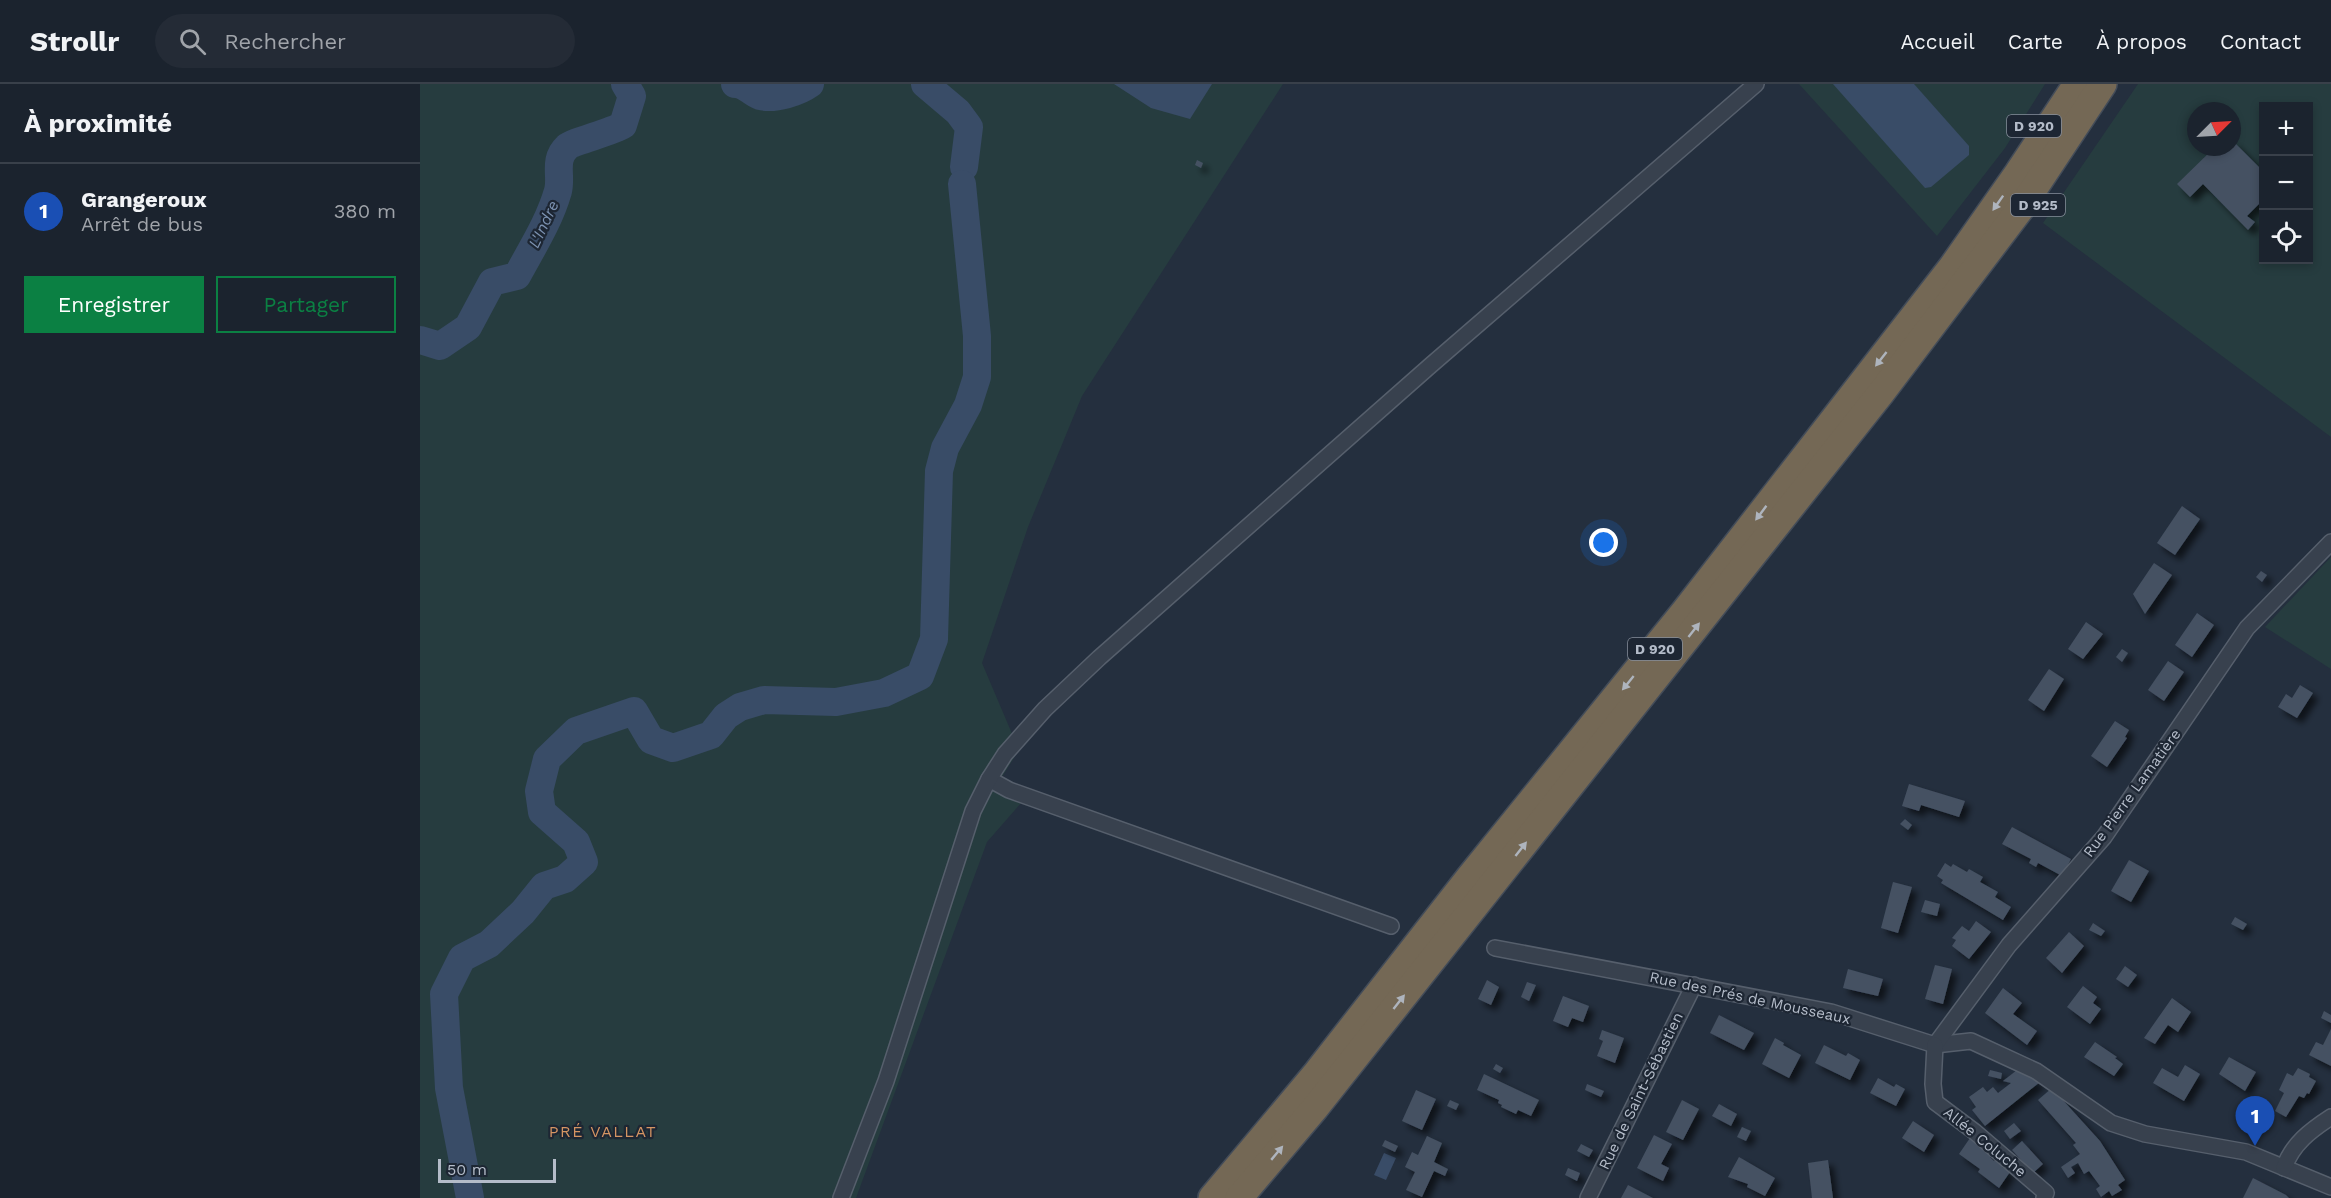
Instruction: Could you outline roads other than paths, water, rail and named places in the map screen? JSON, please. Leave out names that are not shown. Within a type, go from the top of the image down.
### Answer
[{"type":"highway","name":"D 920","points":[[2018,173],[2025,141],[2061,84]]},
{"type":"highway","name":"D 920","points":[[1212,1198],[1307,1085],[1475,871],[1692,603],[1952,267],[2077,84]]},
{"type":"highway","name":"D 920","points":[[1239,1198],[1330,1089],[1881,393],[2021,208],[2103,84]]},
{"type":"highway","name":"D 925","points":[[1940,316],[1992,263],[2021,227],[2124,84]]},
{"type":"street","points":[[841,1198],[886,1081],[966,830],[989,779],[1005,754],[1045,709],[1099,658],[1422,373],[1756,84]]},
{"type":"street","name":"Rue Pierre Lamatière","points":[[1935,1045],[2009,945],[2104,837],[2247,628],[2331,542]]},
{"type":"street","points":[[989,779],[1020,794],[1391,926]]},
{"type":"street","name":"Rue des Prés de Mousseaux","points":[[1495,948],[1831,1012],[1935,1045],[1971,1041],[2036,1071],[2111,1123],[2145,1134],[2247,1152],[2331,1187]]},
{"type":"street","name":"Rue de Saint-Sébastien","points":[[1588,1198],[1694,985]]},
{"type":"street","name":"Allée Coluche","points":[[1935,1045],[1933,1084],[1935,1102],[1975,1132],[2046,1193],[2044,1198]]},
{"type":"street","points":[[2284,1168],[2287,1159],[2306,1133],[2331,1117]]},
{"type":"water","points":[[1114,84],[1212,84],[1190,119],[1151,108]]},
{"type":"water","points":[[1833,84],[1914,84],[1969,146],[1969,155],[1931,187],[1925,188]]},
{"type":"water","points":[[1384,1153],[1396,1158],[1386,1180],[1374,1175]]},
{"type":"waterway","name":"L'Indre","points":[[420,340],[440,346],[468,327],[492,282],[517,276],[540,235],[558,191],[560,157],[570,145],[623,125],[632,96],[625,84]]},
{"type":"waterway","name":"L'Indre","points":[[735,84],[766,97],[800,90],[810,84]]},
{"type":"waterway","points":[[925,84],[958,112],[969,127],[964,167]]},
{"type":"waterway","points":[[470,1198],[449,1088],[444,994],[462,958],[489,944],[523,912],[544,886],[565,879],[584,862],[576,842],[542,812],[539,791],[547,759],[576,731],[634,711],[651,740],[673,748],[711,735],[726,716],[740,707],[764,700],[836,702],[884,693],[920,676],[934,639],[939,471],[945,448],[968,405],[977,377],[977,336],[962,184]]},
{"type":"place","name":"Grangeroux","points":[[2255,1146]]},
{"type":"district","name":"PRÉ VALLAT","points":[[603,1131]]}]
